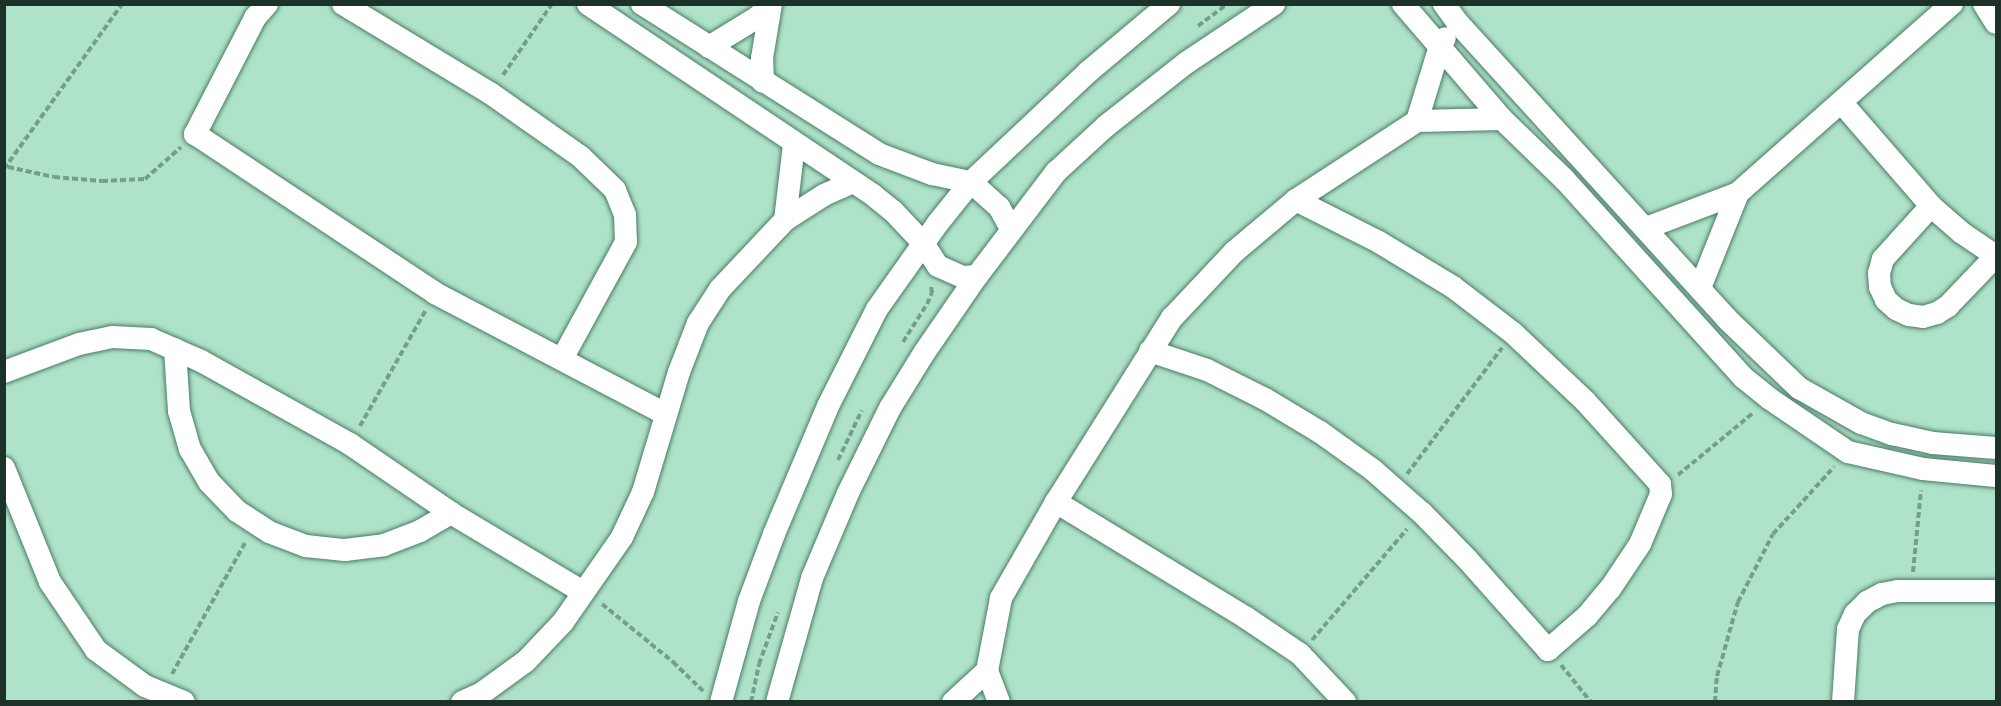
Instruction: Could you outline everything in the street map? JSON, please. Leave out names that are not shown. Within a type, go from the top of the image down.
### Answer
[{"type":"street","points":[[267,4],[255,18],[195,134],[435,293],[665,414]]},
{"type":"street","points":[[343,4],[490,93],[580,157],[615,190],[626,215],[626,242],[562,359]]},
{"type":"street","points":[[588,4],[894,211],[923,243],[929,256],[938,266],[963,277],[977,276]]},
{"type":"street","points":[[642,4],[879,154],[932,174],[971,182],[999,207],[1011,229]]},
{"type":"street","points":[[709,47],[758,17],[771,4]]},
{"type":"street","points":[[763,82],[762,58],[771,4]]},
{"type":"street","points":[[713,698],[803,463],[877,309],[923,243],[971,182],[1088,72],[1168,4]]},
{"type":"street","points":[[777,702],[812,578],[848,493],[890,408],[924,353],[977,276],[1056,172],[1106,126],[1185,63],[1274,4]]},
{"type":"street","points":[[1403,4],[1502,119],[1564,179],[1744,378],[1770,399],[1848,452],[1923,469],[1996,476]]},
{"type":"street","points":[[1984,4],[1996,23]]},
{"type":"street","points":[[1646,228],[1738,194],[1942,8]]},
{"type":"street","points":[[1417,121],[1450,13]]},
{"type":"street","points":[[1450,13],[1727,319],[1799,387],[1861,423],[1933,443],[1996,448]]},
{"type":"street","points":[[1841,102],[1931,206],[1962,233],[1996,256],[1948,306],[1937,314],[1916,316],[1896,309],[1887,300],[1880,287],[1882,259],[1931,206]]},
{"type":"street","points":[[999,702],[987,672],[1000,598],[1056,502],[1172,318],[1234,252],[1296,200],[1417,121],[1502,119]]},
{"type":"street","points":[[785,220],[794,144]]},
{"type":"street","points":[[1564,179],[1583,161]]},
{"type":"street","points":[[462,702],[482,693],[526,661],[563,622],[622,537],[643,492],[665,414],[698,323],[720,289],[785,220],[824,195],[853,182]]},
{"type":"street","points":[[1700,288],[1738,194]]},
{"type":"street","points":[[1150,351],[1207,370],[1265,399],[1320,432],[1422,513],[1467,559],[1548,650],[1587,616],[1626,567],[1652,519],[1661,489],[1585,400],[1513,333],[1453,287],[1407,259],[1296,200]]},
{"type":"street","points":[[1704,336],[1727,319]]},
{"type":"street","points":[[4,372],[79,344],[112,337],[136,336],[175,349],[350,444],[451,513],[583,592]]},
{"type":"street","points":[[175,349],[179,411],[190,448],[210,483],[237,511],[269,532],[306,546],[345,550],[384,545],[420,531],[451,513]]},
{"type":"street","points":[[1848,452],[1861,423]]},
{"type":"street","points":[[4,468],[50,582],[96,650],[145,686],[184,702]]},
{"type":"street","points":[[1056,502],[1245,617],[1300,654],[1345,702]]},
{"type":"street","points":[[1843,702],[1848,629],[1855,614],[1867,602],[1882,594],[1911,591],[1996,591]]},
{"type":"street","points":[[953,702],[987,672]]},
{"type":"path","points":[[122,4],[6,168],[102,182],[145,179],[195,134]]},
{"type":"path","points":[[490,93],[552,4]]},
{"type":"path","points":[[1192,31],[1227,4]]},
{"type":"path","points":[[350,444],[435,293]]},
{"type":"path","points":[[1395,490],[1513,333]]},
{"type":"path","points":[[1661,489],[1770,399]]},
{"type":"path","points":[[1714,702],[1717,676],[1738,603],[1773,534],[1848,452]]},
{"type":"path","points":[[1911,591],[1923,469]]},
{"type":"path","points":[[1300,654],[1422,513]]},
{"type":"path","points":[[162,693],[256,524]]},
{"type":"path","points":[[583,592],[611,609],[713,698]]},
{"type":"path","points":[[1548,650],[1591,702]]}]
